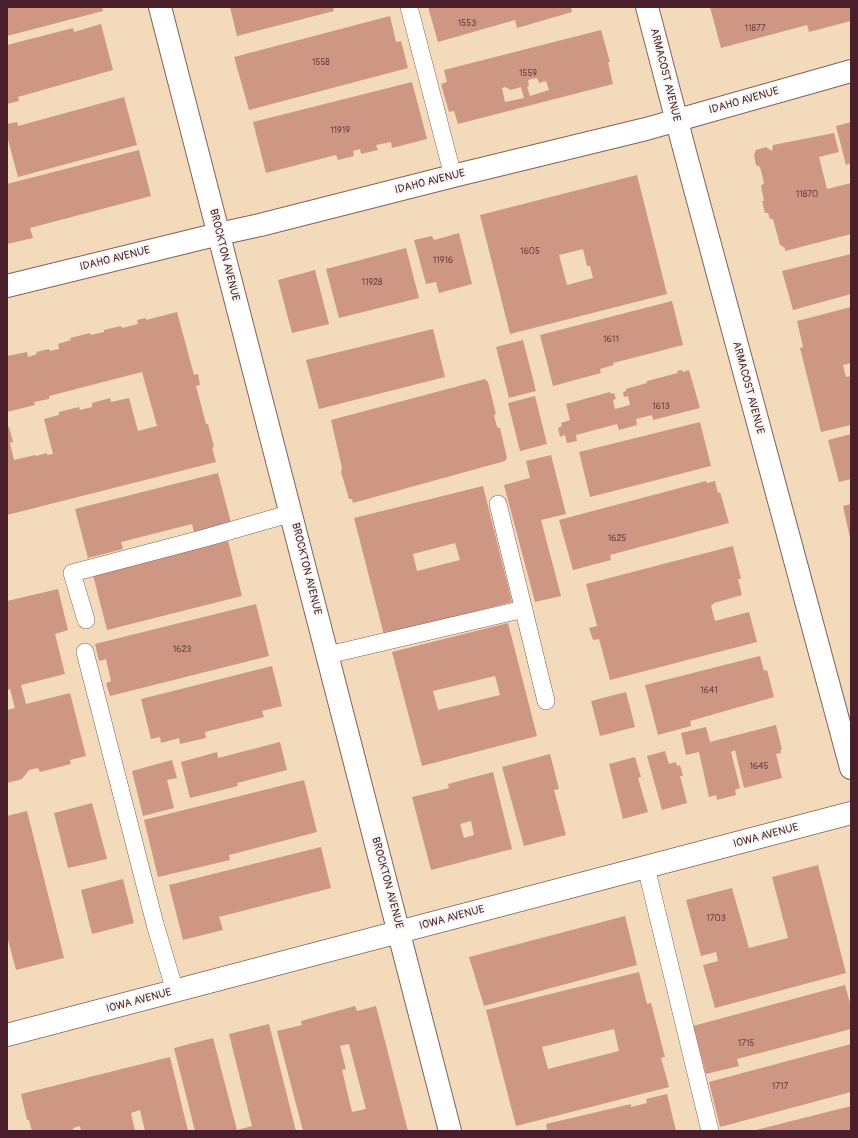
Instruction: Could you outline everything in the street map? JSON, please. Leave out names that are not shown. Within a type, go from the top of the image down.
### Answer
[{"type":"street","name":"BROCKTON AVENUE","points":[[160,7],[292,513],[450,1131]]},
{"type":"street","name":"ARMACOST AVENUE","points":[[648,7],[676,121],[851,768]]},
{"type":"street","name":"IDAHO AVENUE","points":[[7,286],[219,234],[268,224],[676,121],[851,70]]},
{"type":"street","name":"IOWA AVENUE","points":[[7,1035],[851,813]]},
{"type":"lane","points":[[409,7],[454,176]]},
{"type":"lane","points":[[498,504],[546,702]]},
{"type":"lane","points":[[86,620],[72,573],[205,538],[292,513]]},
{"type":"lane","points":[[328,655],[524,609]]},
{"type":"lane","points":[[85,652],[155,924],[175,991]]},
{"type":"lane","points":[[646,868],[710,1131]]},
{"type":"building","points":[[7,7],[102,7],[103,11],[7,36]]},
{"type":"building","points":[[230,7],[333,7],[334,11],[237,36]]},
{"type":"building","points":[[428,7],[571,7],[572,12],[517,28],[515,20],[438,42]]},
{"type":"building","points":[[710,7],[851,7],[851,21],[809,32],[807,25],[721,48]]},
{"type":"building","points":[[390,16],[396,42],[401,41],[408,68],[249,110],[234,57]]},
{"type":"building","points":[[101,24],[113,70],[18,97],[19,101],[7,104],[7,45],[73,28],[74,32]]},
{"type":"building","points":[[601,30],[610,62],[608,62],[613,84],[458,124],[454,111],[449,112],[441,84],[447,82],[444,70]],"holes":[[[537,78],[539,83],[546,81],[549,90],[530,96],[527,87],[529,86],[528,80]],[[505,87],[511,90],[521,87],[524,98],[505,102],[502,88]]]},
{"type":"building","points":[[412,82],[427,139],[392,148],[391,142],[376,145],[378,150],[361,154],[360,149],[353,151],[354,156],[338,160],[336,155],[266,173],[253,122]]},
{"type":"building","points":[[124,97],[137,145],[18,177],[7,136],[7,124],[17,122],[18,126]]},
{"type":"building","points":[[851,122],[851,163],[846,165],[836,126]]},
{"type":"building","points":[[834,133],[839,152],[819,157],[827,189],[851,183],[851,234],[785,251],[785,248],[780,245],[773,219],[770,219],[768,213],[765,213],[762,201],[764,201],[761,186],[764,183],[760,167],[756,165],[754,155],[756,150],[766,147],[772,151],[773,145]]},
{"type":"building","points":[[139,150],[151,196],[30,228],[33,238],[7,244],[7,184]]},
{"type":"building","points":[[637,175],[667,294],[510,334],[480,215]],"holes":[[[583,249],[587,266],[590,266],[593,278],[567,285],[559,255]]]},
{"type":"building","points":[[459,233],[472,284],[439,293],[436,282],[426,284],[414,240],[432,236],[434,240]]},
{"type":"building","points":[[406,248],[419,298],[339,318],[326,269]]},
{"type":"building","points":[[851,254],[851,294],[793,310],[782,271]]},
{"type":"building","points":[[315,270],[329,324],[292,333],[278,280]]},
{"type":"building","points":[[672,301],[683,345],[613,363],[614,365],[600,369],[601,373],[553,386],[540,335]]},
{"type":"building","points":[[851,307],[851,363],[843,365],[846,377],[851,376],[851,425],[821,432],[800,348],[803,347],[797,321]]},
{"type":"building","points":[[177,312],[194,375],[198,374],[200,385],[196,386],[206,424],[208,424],[216,462],[7,515],[7,427],[9,427],[13,442],[10,443],[14,460],[47,453],[47,455],[53,454],[44,419],[59,415],[59,412],[79,407],[80,410],[92,407],[92,403],[110,398],[111,402],[129,398],[138,431],[157,426],[142,372],[49,396],[49,399],[34,402],[35,405],[7,412],[7,356],[27,352],[28,357],[37,354],[36,352],[49,349],[50,351],[59,349],[58,344],[71,340],[70,338],[90,333],[91,335],[104,332],[104,330],[121,326],[122,328],[138,324],[137,320],[146,318],[146,320]]},
{"type":"building","points":[[433,329],[445,377],[319,409],[306,360]]},
{"type":"building","points":[[523,340],[536,391],[509,398],[496,347]]},
{"type":"building","points":[[682,370],[683,372],[689,370],[700,408],[653,420],[652,415],[636,419],[637,425],[619,430],[617,424],[576,435],[577,441],[567,443],[565,435],[560,437],[558,428],[562,426],[561,423],[570,420],[566,404],[610,392],[611,394],[614,393],[616,399],[613,400],[615,409],[630,405],[628,396],[624,397],[623,392],[626,391],[626,389],[647,383],[647,381],[678,373],[677,371]]},
{"type":"building","points":[[485,379],[488,382],[496,414],[494,415],[497,427],[500,428],[507,458],[505,461],[353,503],[352,499],[349,499],[341,472],[342,468],[331,420]]},
{"type":"building","points":[[535,396],[547,444],[520,451],[508,403]]},
{"type":"building","points":[[700,422],[711,466],[590,497],[579,452]]},
{"type":"building","points":[[851,434],[851,479],[839,482],[828,440]]},
{"type":"building","points":[[551,455],[566,514],[541,520],[561,596],[535,602],[504,485],[530,478],[526,461]]},
{"type":"building","points":[[218,473],[231,523],[194,532],[192,524],[121,542],[123,549],[88,558],[75,509]]},
{"type":"building","points":[[706,481],[707,483],[715,481],[718,493],[720,492],[729,523],[610,555],[611,560],[573,570],[559,520]]},
{"type":"building","points":[[483,486],[512,602],[384,635],[354,518]],"holes":[[[455,543],[460,560],[417,571],[413,554]]]},
{"type":"building","points":[[851,504],[851,537],[850,538],[843,506]]},
{"type":"building","points":[[228,541],[242,596],[107,630],[93,575]]},
{"type":"building","points":[[733,546],[741,579],[738,579],[742,595],[714,603],[711,606],[715,621],[749,612],[757,642],[610,680],[599,639],[593,640],[589,628],[597,626],[586,584]]},
{"type":"building","points":[[58,589],[68,630],[55,634],[65,674],[21,685],[26,704],[70,693],[86,756],[70,760],[71,764],[40,772],[38,768],[29,770],[22,779],[7,783],[7,710],[15,708],[10,689],[7,690],[7,601]]},
{"type":"building","points":[[256,604],[269,656],[110,696],[106,683],[111,681],[106,659],[99,661],[95,644]]},
{"type":"building","points":[[508,623],[537,736],[422,766],[392,652]],"holes":[[[495,676],[500,695],[438,710],[433,691]]]},
{"type":"building","points":[[760,656],[764,671],[767,670],[774,697],[690,721],[691,726],[658,735],[645,685]]},
{"type":"building","points":[[272,666],[282,706],[262,711],[264,717],[205,732],[206,738],[180,744],[179,738],[161,743],[160,737],[151,739],[141,699]]},
{"type":"building","points":[[626,692],[635,727],[600,736],[591,701]]},
{"type":"building","points":[[776,725],[782,750],[780,750],[781,753],[776,754],[782,778],[744,788],[735,750],[731,752],[740,788],[735,790],[736,795],[717,800],[716,795],[709,797],[699,752],[686,755],[681,733],[706,727],[710,742]]},
{"type":"building","points":[[280,742],[287,770],[237,783],[238,786],[190,798],[181,762],[217,752],[218,758]]},
{"type":"building","points":[[665,751],[669,764],[676,762],[677,766],[680,765],[683,776],[680,776],[687,803],[662,810],[647,756]]},
{"type":"building","points":[[550,754],[559,789],[554,790],[566,835],[524,846],[502,767]]},
{"type":"building","points":[[635,757],[641,777],[638,778],[648,812],[623,819],[609,764]]},
{"type":"building","points":[[172,760],[177,778],[167,780],[174,808],[143,816],[132,771]]},
{"type":"building","points":[[493,772],[512,849],[431,870],[412,797],[449,788],[448,784]],"holes":[[[471,821],[474,835],[464,838],[460,824]]]},
{"type":"building","points":[[304,780],[317,832],[229,855],[230,860],[158,877],[144,820]]},
{"type":"building","points":[[92,803],[107,859],[68,868],[54,813]]},
{"type":"building","points":[[27,811],[64,958],[16,970],[7,936],[7,816]]},
{"type":"building","points":[[321,847],[331,888],[219,917],[223,930],[183,940],[169,885]]},
{"type":"building","points":[[818,865],[846,973],[715,1008],[703,965],[718,961],[716,952],[701,956],[686,900],[732,888],[749,948],[788,938],[772,877]]},
{"type":"building","points":[[123,879],[134,923],[92,934],[81,890]]},
{"type":"building","points":[[625,916],[637,965],[484,1006],[469,957]]},
{"type":"building","points":[[639,972],[647,1004],[651,1003],[665,1057],[661,1058],[669,1087],[516,1126],[486,1010]],"holes":[[[614,1029],[619,1051],[548,1069],[542,1047]]]},
{"type":"building","points":[[845,985],[850,1003],[851,1002],[851,1029],[737,1059],[739,1066],[706,1074],[693,1026]]},
{"type":"building","points":[[355,1006],[357,1011],[376,1006],[408,1131],[303,1131],[277,1031],[302,1025],[301,1021]],"holes":[[[349,1044],[366,1109],[352,1112],[342,1070],[346,1069],[340,1046]]]},
{"type":"building","points":[[269,1024],[296,1131],[195,1131],[174,1048],[213,1038],[237,1130],[252,1126],[229,1034]]},
{"type":"building","points":[[851,1044],[851,1092],[720,1127],[709,1082]]},
{"type":"building","points":[[170,1057],[188,1131],[145,1131],[140,1110],[131,1113],[135,1131],[81,1131],[80,1126],[73,1128],[74,1131],[32,1131],[29,1120],[27,1120],[21,1094]]},
{"type":"building","points":[[667,1094],[676,1131],[544,1131],[547,1130],[546,1124],[631,1104],[631,1107],[647,1103],[646,1099]]},
{"type":"building","points":[[851,1106],[851,1131],[756,1131],[756,1130]]}]
